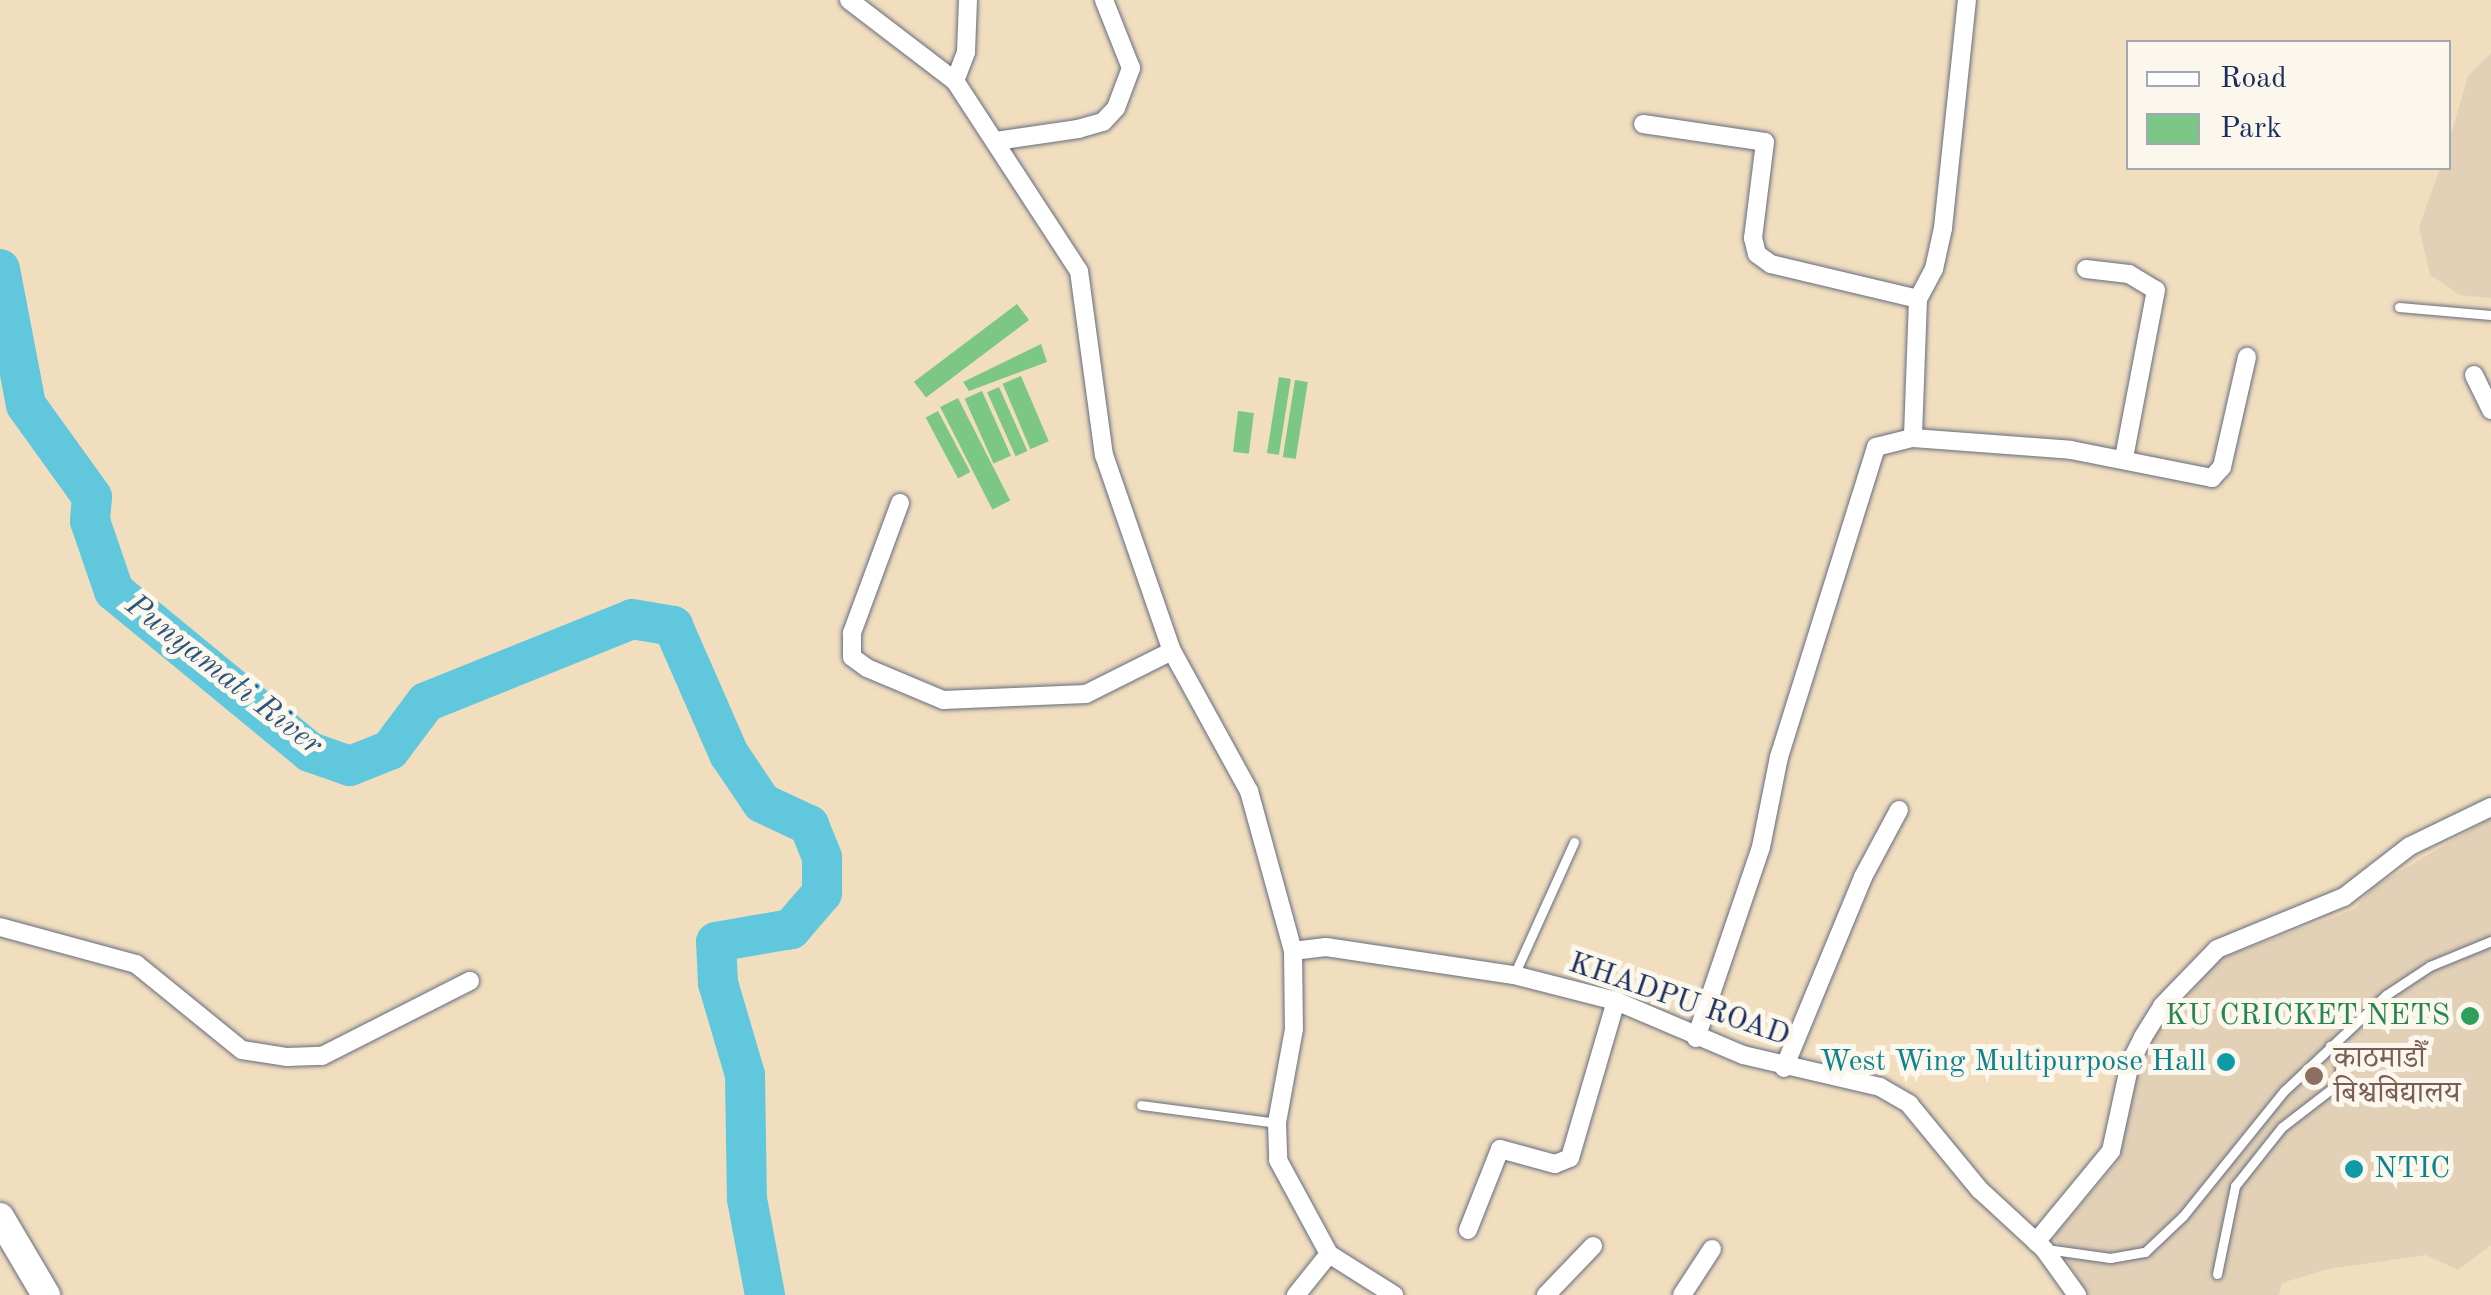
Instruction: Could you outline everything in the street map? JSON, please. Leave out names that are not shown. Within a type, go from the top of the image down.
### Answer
[{"type":"main road","points":[[0,1217],[46,1295]]},
{"type":"street","points":[[848,0],[955,81],[1079,271],[1104,455],[1172,651],[1249,791],[1293,951],[1294,1029],[1277,1122],[1278,1160],[1329,1254],[1394,1295]]},
{"type":"street","points":[[955,81],[966,52],[968,0]]},
{"type":"street","points":[[996,141],[1078,129],[1103,122],[1116,108],[1131,68],[1104,0]]},
{"type":"street","points":[[1913,438],[1918,299],[1934,270],[1943,228],[1966,0]]},
{"type":"street","points":[[1643,124],[1764,142],[1753,238],[1757,254],[1771,264],[1918,299]]},
{"type":"street","points":[[2086,270],[2129,274],[2156,290],[2124,457]]},
{"type":"street","points":[[1696,1038],[1760,846],[1779,757],[1862,507],[1870,460],[1890,440],[1913,438],[2124,457],[2212,478],[2222,467],[2247,357]]},
{"type":"street","points":[[2474,375],[2491,410]]},
{"type":"street","points":[[900,502],[852,633],[852,657],[868,668],[943,700],[1086,694],[1172,651]]},
{"type":"street","points":[[2040,1245],[2111,1152],[2130,1063],[2143,1036],[2162,1006],[2217,949],[2344,898],[2410,846],[2491,808]]},
{"type":"street","points":[[1784,1068],[1863,877],[1899,810]]},
{"type":"street","points":[[0,927],[143,969],[242,1050],[288,1058],[322,1056],[470,981]]},
{"type":"street","name":"KHADPU ROAD","points":[[1293,951],[1326,947],[1514,975],[1616,1002],[1696,1038],[1784,1068],[1880,1088],[1909,1104],[1980,1190],[2040,1245],[2077,1295]]},
{"type":"street","points":[[1468,1230],[1500,1149],[1555,1164],[1570,1158],[1616,1002]]},
{"type":"street","points":[[1546,1295],[1593,1246]]},
{"type":"street","points":[[1682,1295],[1712,1249]]},
{"type":"street","points":[[1296,1295],[1329,1254]]},
{"type":"lane","points":[[2399,307],[2491,316]]},
{"type":"lane","points":[[1514,975],[1574,842]]},
{"type":"lane","points":[[2040,1245],[2110,1258],[2145,1252],[2330,1046],[2410,976],[2491,941]]},
{"type":"lane","points":[[2217,1274],[2235,1186],[2282,1127],[2338,1083],[2340,1060],[2330,1046]]},
{"type":"lane","points":[[1141,1105],[1277,1122]]},
{"type":"shaded area","points":[[2491,53],[2491,298],[2460,295],[2430,275],[2419,227],[2439,170],[2451,170],[2451,134],[2468,76]]},
{"type":"shaded area","name":"काठमाडौँ बिश्वबिद्यालय","points":[[2491,818],[2491,1245],[2458,1270],[2426,1255],[2328,1269],[2282,1283],[2279,1295],[2088,1295],[2054,1237],[2117,1162],[2144,1046],[2221,958],[2355,909],[2372,888]]},
{"type":"green space","points":[[1017,304],[1029,320],[926,398],[914,382]]},
{"type":"green space","points":[[1041,344],[1047,362],[969,391],[963,382]]},
{"type":"green space","points":[[1021,376],[1049,441],[1030,449],[1003,384]]},
{"type":"green space","points":[[1279,377],[1291,379],[1279,455],[1267,453]]},
{"type":"green space","points":[[1295,380],[1308,382],[1296,459],[1283,457]]},
{"type":"green space","points":[[999,387],[1027,451],[1016,456],[987,392]]},
{"type":"green space","points":[[982,391],[1011,456],[994,464],[965,399]]},
{"type":"green space","points":[[958,398],[1010,500],[992,510],[940,407]]},
{"type":"green space","points":[[938,411],[970,472],[958,478],[926,418]]},
{"type":"green space","points":[[1238,411],[1254,413],[1249,454],[1233,452]]},
{"type":"waterway","name":"Punyamati River","points":[[0,269],[26,405],[92,497],[90,521],[114,591],[310,752],[350,766],[390,750],[426,702],[632,619],[673,626],[729,754],[762,803],[809,825],[822,858],[822,893],[791,929],[716,942],[718,983],[745,1075],[747,1199],[765,1295]]},
{"type":"place","name":"KU CRICKET NETS","points":[[2470,1016]]},
{"type":"place","name":"West Wing Multipurpose Hall","points":[[2226,1062]]},
{"type":"place","name":"काठमाडौँ बिश्वबिद्यालय","points":[[2314,1076]]},
{"type":"place","name":"NTIC","points":[[2354,1169]]}]
